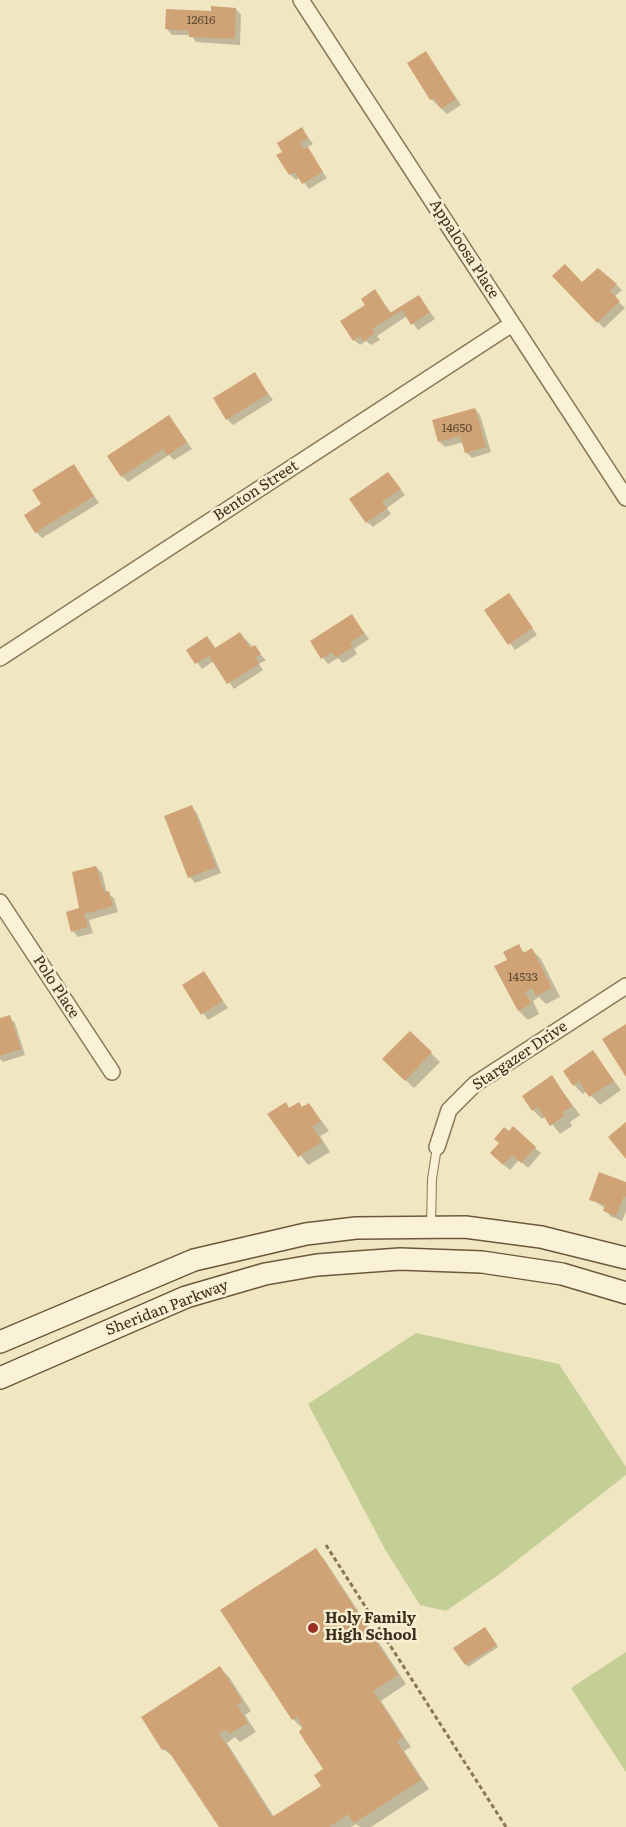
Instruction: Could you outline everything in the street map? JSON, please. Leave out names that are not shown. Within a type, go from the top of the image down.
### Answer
[{"type":"main road","points":[[0,1342],[142,1280],[221,1252],[306,1234],[356,1228],[431,1226],[541,1237],[626,1258]]},
{"type":"main road","name":"Sheridan Parkway","points":[[0,1378],[186,1297],[265,1274],[317,1264],[400,1258],[482,1262],[562,1274],[626,1293]]},
{"type":"street","name":"Appaloosa Place","points":[[301,0],[626,498]]},
{"type":"street","name":"Benton Street","points":[[0,658],[512,324]]},
{"type":"street","name":"Polo Place","points":[[0,902],[112,1072]]},
{"type":"street","name":"Stargazer Drive","points":[[437,1147],[449,1110],[475,1084],[626,986]]},
{"type":"lane","points":[[431,1226],[432,1179],[437,1147]]},
{"type":"path","points":[[326,1545],[506,1827]]},
{"type":"green space","points":[[416,1333],[559,1364],[626,1467],[626,1475],[497,1576],[446,1611],[420,1605],[386,1551],[308,1404]]},
{"type":"green space","points":[[626,1652],[626,1772],[571,1688]]},
{"type":"building","points":[[211,6],[236,8],[235,39],[189,37],[189,31],[165,29],[166,9],[211,11]]},
{"type":"building","points":[[426,51],[456,99],[441,109],[434,98],[430,100],[407,63]]},
{"type":"building","points":[[302,127],[308,138],[300,143],[304,149],[308,147],[323,172],[302,184],[295,172],[289,175],[276,155],[282,152],[277,143]]},
{"type":"building","points":[[565,264],[582,282],[598,268],[617,284],[610,291],[620,301],[597,323],[552,276]]},
{"type":"building","points":[[375,289],[390,313],[419,295],[430,312],[411,325],[402,310],[372,329],[375,333],[364,341],[360,336],[353,341],[340,321],[365,305],[361,299]]},
{"type":"building","points":[[255,372],[268,394],[226,420],[213,398]]},
{"type":"building","points":[[475,408],[486,447],[465,453],[460,436],[438,442],[432,420]]},
{"type":"building","points":[[169,415],[187,442],[167,456],[163,449],[121,477],[107,456]]},
{"type":"building","points":[[74,464],[94,496],[35,533],[24,515],[41,504],[32,490]]},
{"type":"building","points":[[388,472],[401,489],[382,502],[387,508],[366,523],[349,499]]},
{"type":"building","points":[[509,593],[533,628],[508,645],[484,610]]},
{"type":"building","points":[[352,614],[364,633],[350,643],[353,647],[336,658],[332,652],[321,659],[310,641]]},
{"type":"building","points":[[240,632],[250,648],[255,645],[261,654],[255,658],[259,664],[227,684],[209,656],[195,664],[186,650],[207,636],[215,648]]},
{"type":"building","points":[[192,805],[216,867],[188,878],[164,816]]},
{"type":"building","points":[[96,866],[104,892],[109,891],[113,906],[84,914],[88,927],[71,932],[66,912],[79,908],[72,872]]},
{"type":"building","points":[[519,944],[523,953],[532,948],[552,988],[536,996],[532,988],[525,992],[531,1004],[518,1011],[494,966],[507,960],[503,952]]},
{"type":"building","points":[[204,971],[223,1001],[201,1015],[182,985]]},
{"type":"building","points":[[10,1015],[21,1049],[0,1056],[0,1018]]},
{"type":"building","points":[[626,1024],[626,1077],[602,1039]]},
{"type":"building","points":[[410,1031],[432,1052],[405,1081],[382,1059]]},
{"type":"building","points":[[593,1050],[614,1081],[589,1097],[579,1081],[573,1086],[563,1071]]},
{"type":"building","points":[[552,1075],[572,1106],[562,1113],[564,1116],[550,1126],[538,1107],[532,1111],[522,1096]]},
{"type":"building","points":[[286,1102],[289,1108],[299,1102],[302,1107],[309,1103],[321,1121],[312,1127],[322,1142],[298,1157],[267,1114]]},
{"type":"building","points":[[626,1122],[626,1159],[608,1137]]},
{"type":"building","points":[[513,1126],[536,1147],[521,1163],[512,1155],[503,1165],[490,1153],[499,1143],[494,1139],[504,1127],[509,1131]]},
{"type":"building","points":[[599,1172],[626,1182],[626,1197],[624,1196],[616,1216],[603,1211],[605,1205],[589,1200]]},
{"type":"building","points":[[316,1548],[398,1675],[373,1691],[403,1737],[397,1742],[421,1780],[354,1823],[348,1814],[329,1827],[219,1827],[167,1749],[162,1750],[141,1717],[220,1666],[243,1702],[237,1705],[248,1723],[229,1734],[226,1729],[219,1733],[272,1817],[321,1786],[314,1775],[323,1769],[299,1732],[303,1727],[297,1717],[292,1720],[220,1610]]},
{"type":"building","points":[[485,1627],[497,1645],[465,1665],[453,1648]]},
{"type":"place","name":"Holy Family High School","points":[[313,1628]]}]
